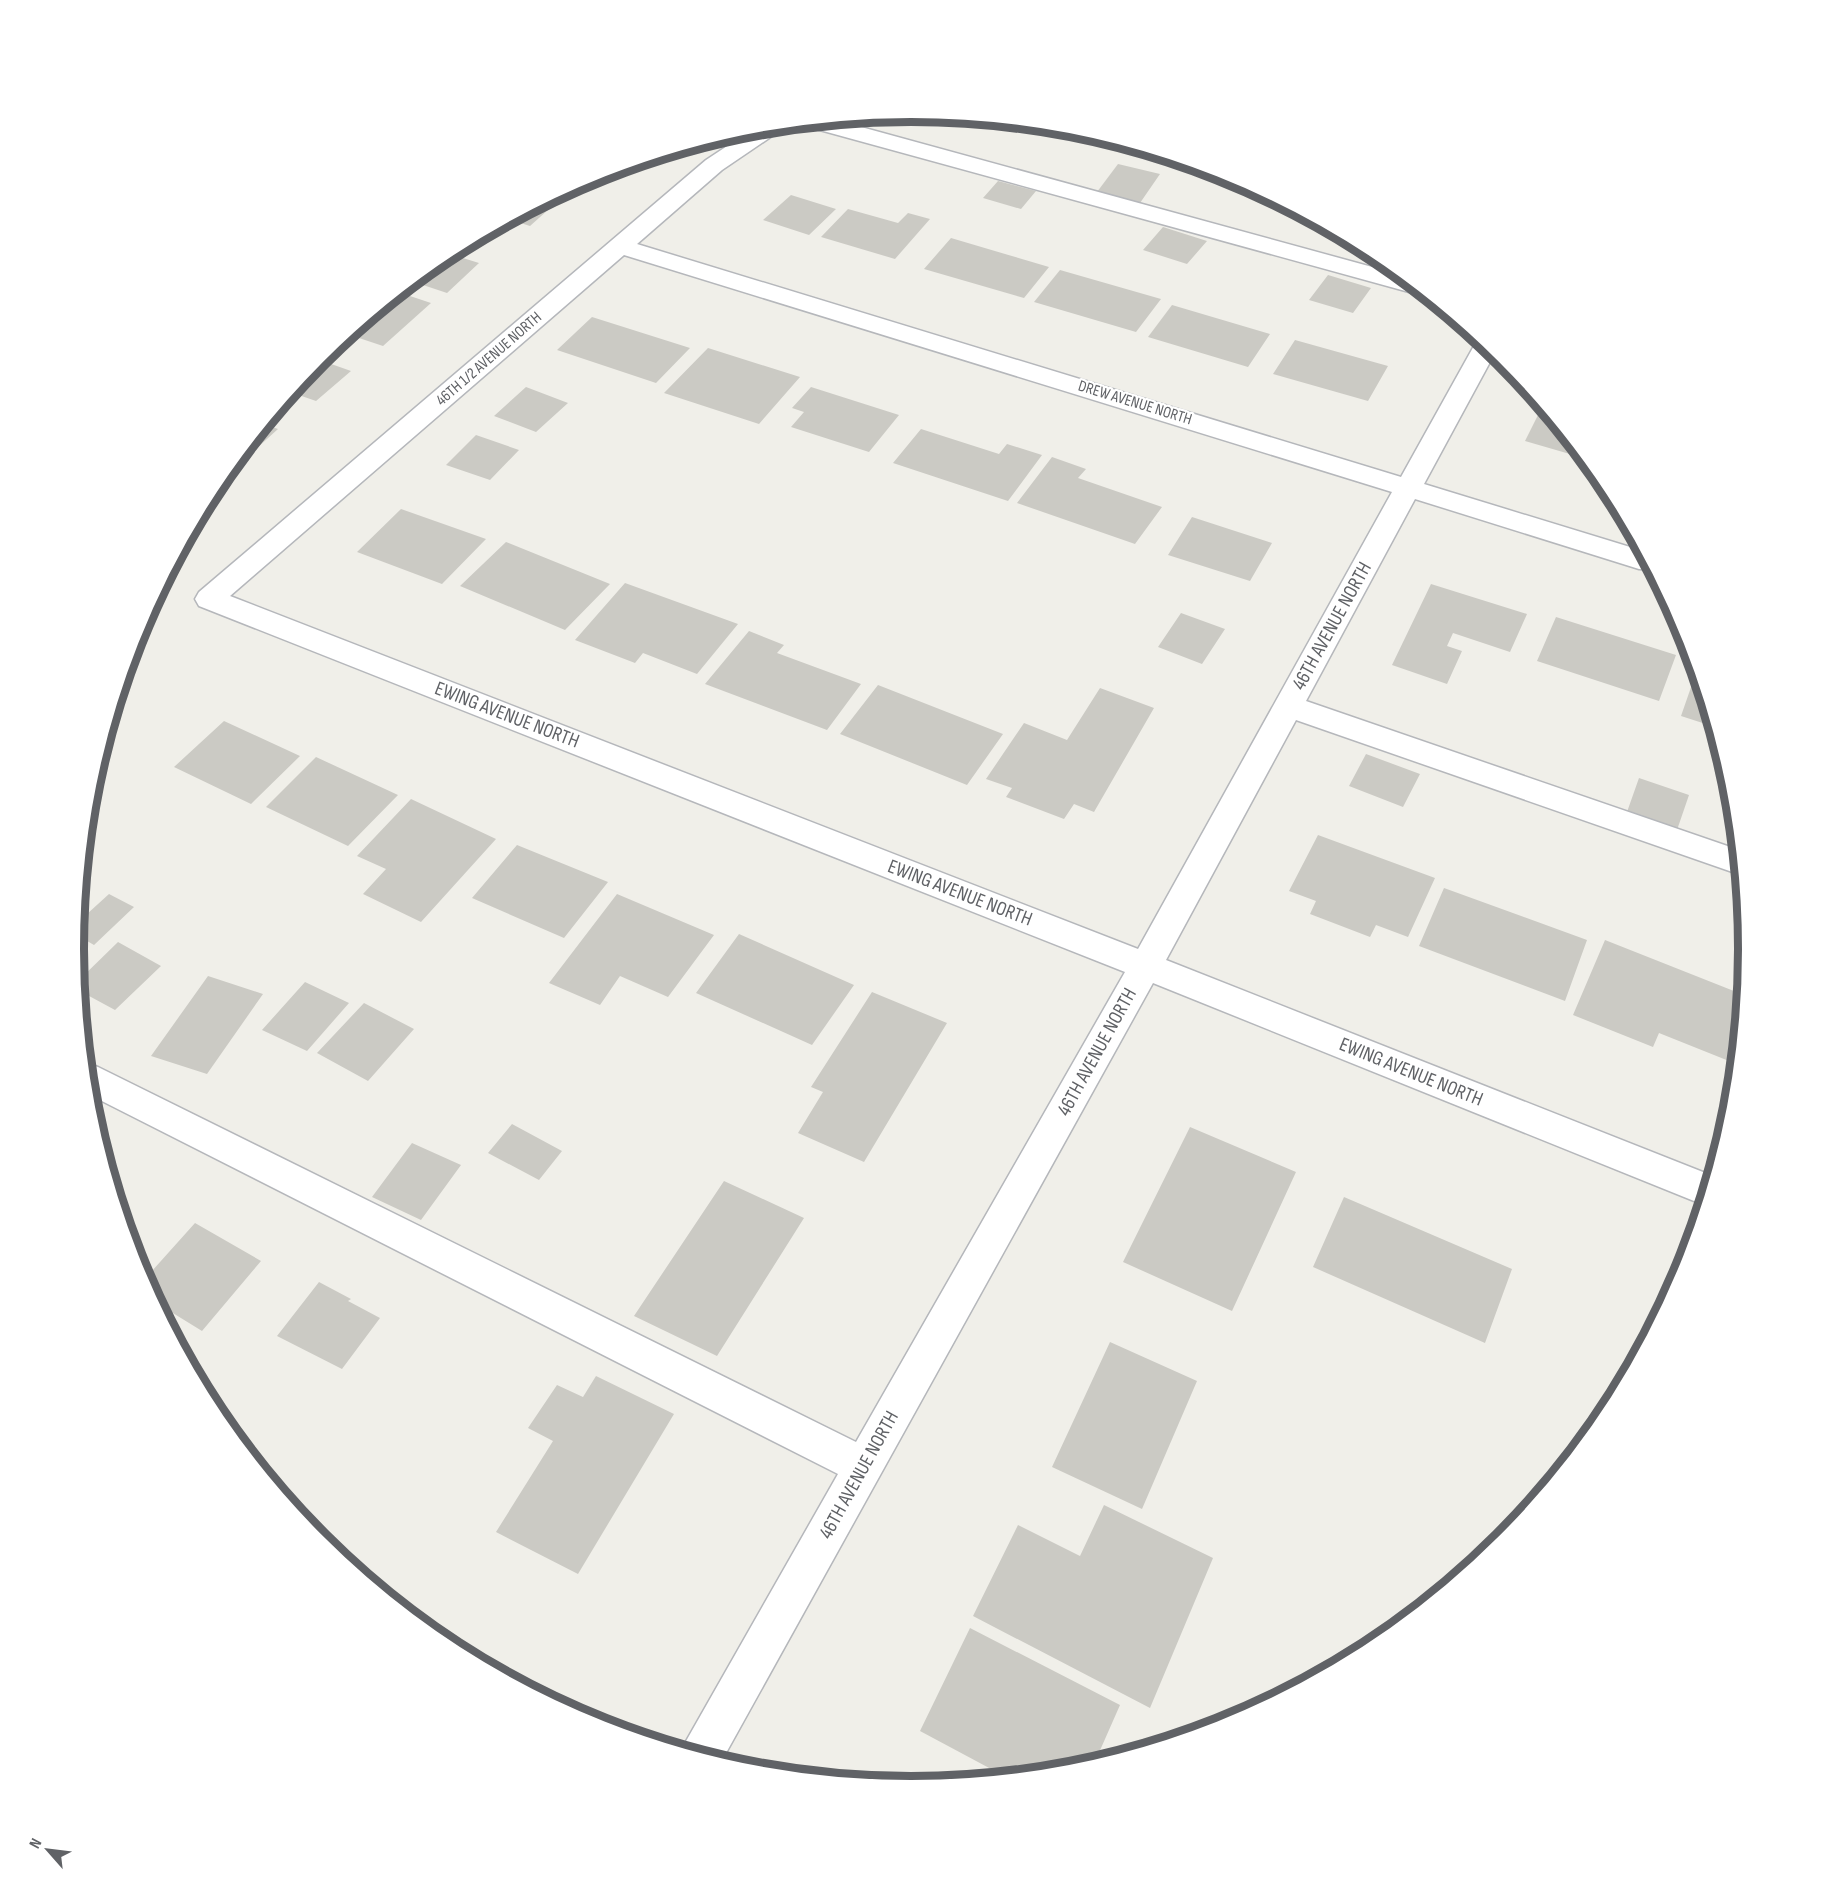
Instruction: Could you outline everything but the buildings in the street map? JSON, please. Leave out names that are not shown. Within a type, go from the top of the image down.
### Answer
[{"type":"street","points":[[832,126],[1398,282]]},
{"type":"street","name":"46TH 1/2 AVENUE NORTH","points":[[209,598],[714,165],[755,137]]},
{"type":"street","name":"DREW AVENUE NORTH","points":[[620,246],[1640,559]]},
{"type":"street","name":"46TH AVENUE NORTH","points":[[705,1750],[1146,966],[1483,352]]},
{"type":"street","name":"EWING AVENUE NORTH","points":[[209,598],[1146,966],[1702,1188]]},
{"type":"street","points":[[1288,706],[1733,861]]},
{"type":"street","points":[[95,1082],[864,1467]]}]
